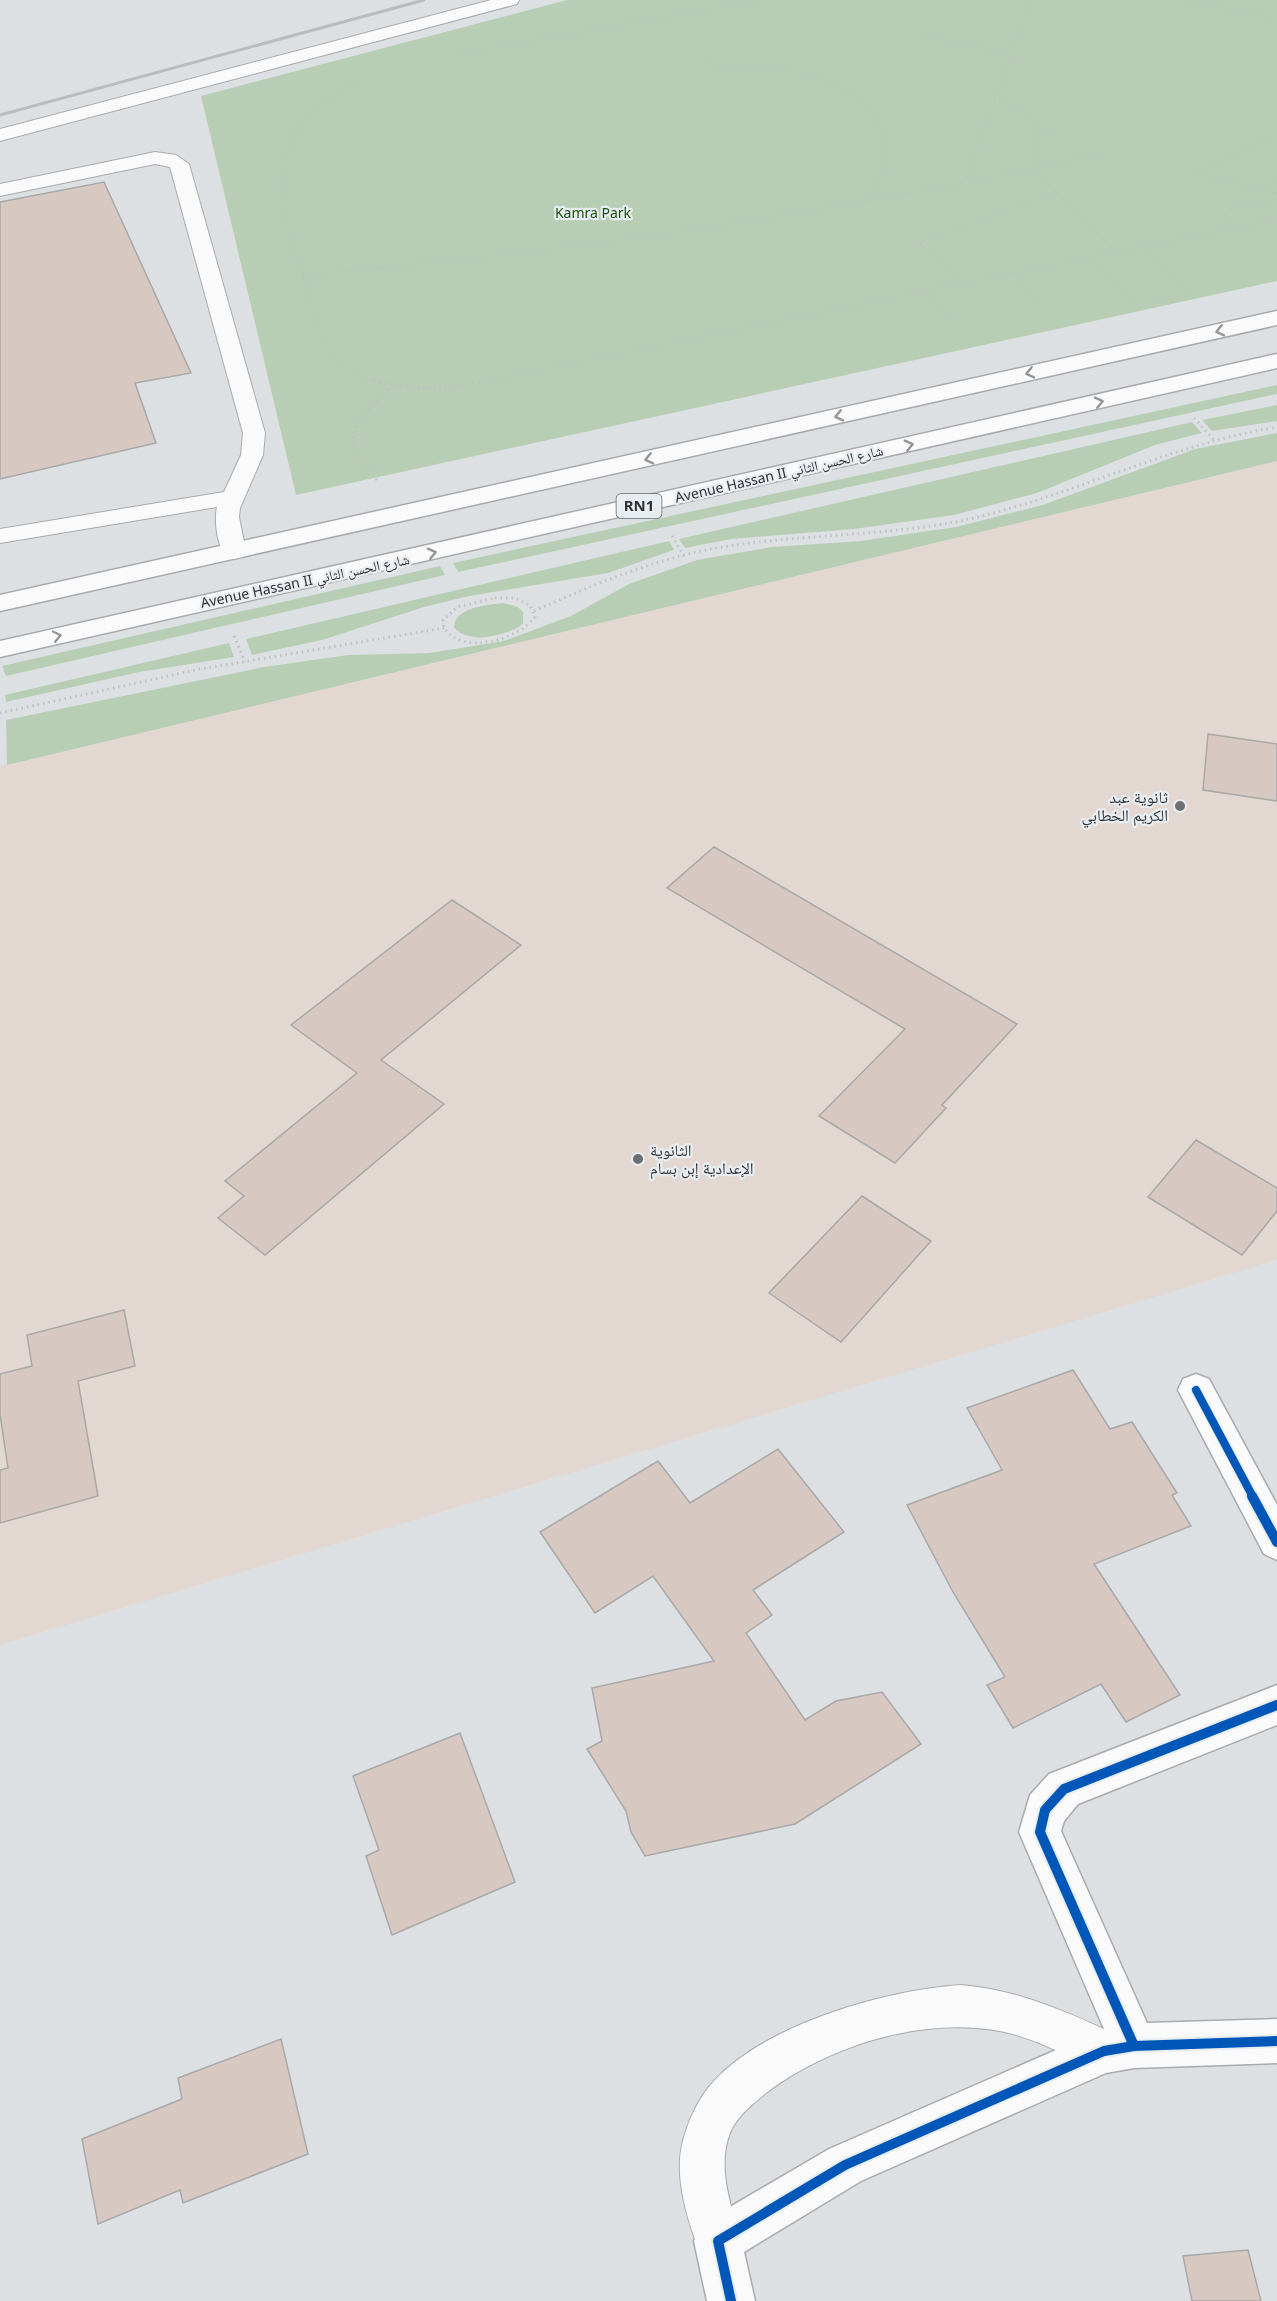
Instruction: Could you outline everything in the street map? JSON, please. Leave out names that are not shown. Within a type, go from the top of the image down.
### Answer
[{"type":"main road","points":[[0,603],[1277,318]]},
{"type":"main road","name":"Avenue Hassan II شارع الحسن الثاني","points":[[0,649],[1277,362]]},
{"type":"main road","points":[[1196,1390],[1277,1542]]},
{"type":"main road","points":[[1119,2048],[1040,1832],[1045,1810],[1064,1789],[1277,1705]]},
{"type":"main road","points":[[731,2301],[718,2241],[845,2165],[1119,2048],[1277,2041]]},
{"type":"lane","points":[[0,135],[511,0]]},
{"type":"lane","points":[[0,190],[154,158],[170,159],[179,164],[254,433],[252,455],[230,498],[227,517],[234,552]]},
{"type":"lane","points":[[0,536],[230,498]]},
{"type":"lane","points":[[718,2241],[706,2189],[702,2154],[710,2125],[732,2092],[780,2059],[847,2028],[908,2012],[954,2008],[991,2009],[1030,2017],[1119,2048]]},
{"type":"path","points":[[451,55],[761,0]]},
{"type":"path","points":[[964,185],[1031,0]]},
{"type":"path","points":[[1184,0],[1277,19]]},
{"type":"path","points":[[920,35],[1012,54]]},
{"type":"path","points":[[701,58],[713,65],[730,70],[772,69],[811,74],[829,79],[860,102],[881,130],[888,155],[879,181],[863,205]]},
{"type":"path","points":[[370,75],[351,84],[319,105],[297,132],[289,147],[280,180],[281,197],[327,349],[352,371],[394,385],[418,388],[469,384],[1277,219]]},
{"type":"path","points":[[995,100],[1010,104],[1030,115],[1035,121],[1034,170],[1116,252]]},
{"type":"path","points":[[1036,131],[1057,130]]},
{"type":"path","points":[[1277,132],[1262,143],[1197,173],[1277,193]]},
{"type":"path","points":[[303,275],[421,266],[626,242],[863,205],[1034,170],[1108,152]]},
{"type":"path","points":[[1268,190],[1277,179]]},
{"type":"path","points":[[963,283],[920,243],[1056,192]]},
{"type":"path","points":[[1232,228],[1224,215],[1230,208],[1255,204],[1277,209]]},
{"type":"path","points":[[1086,258],[1138,307],[1191,295],[1139,247]]},
{"type":"path","points":[[1012,273],[1042,304]]},
{"type":"path","points":[[922,291],[950,322]]},
{"type":"path","points":[[379,483],[356,455],[352,436],[356,426],[394,385]]},
{"type":"path","points":[[1193,417],[1214,440]]},
{"type":"path","points":[[534,611],[620,576],[684,556],[761,543],[861,536],[972,518],[1072,489],[1162,455],[1214,440],[1277,427]]},
{"type":"path","points":[[670,532],[684,556]]},
{"type":"path","points":[[495,598],[523,601],[534,611],[535,617],[526,629],[482,641],[457,640],[444,628],[443,620],[457,608],[495,598]]},
{"type":"path","points":[[0,713],[104,688],[444,628]]},
{"type":"path","points":[[232,632],[244,662]]},
{"type":"shaded area","name":"الثانوية الإعدادية إبن بسام","points":[[1277,461],[1277,1260],[0,1645],[0,766]]},
{"type":"green space","name":"Kamra Park","points":[[567,0],[1277,0],[1277,281],[296,495],[201,96]]},
{"type":"green space","points":[[1277,385],[1277,394],[458,572],[453,563]]},
{"type":"green space","points":[[1277,405],[1277,421],[1212,431],[1202,420]]},
{"type":"green space","points":[[1192,422],[1202,433],[1155,445],[1037,493],[954,515],[854,529],[731,539],[685,548],[679,539]]},
{"type":"green space","points":[[1277,433],[1277,461],[7,765],[6,720],[264,667],[348,655],[429,653],[504,641],[571,616],[629,584],[697,560],[772,547],[861,541],[956,527],[1043,505],[1195,449]]},
{"type":"green space","points":[[669,541],[674,550],[608,573],[469,596],[424,607],[322,640],[252,655],[246,639]]},
{"type":"green space","points":[[440,566],[445,575],[6,676],[2,666]]},
{"type":"green space","points":[[503,603],[518,607],[523,612],[523,623],[519,627],[494,636],[476,637],[460,633],[454,627],[456,620],[466,611]]},
{"type":"green space","points":[[229,643],[234,657],[139,672],[6,702],[5,695]]},
{"type":"building","points":[[104,182],[191,373],[135,383],[156,443],[0,479],[0,202]]},
{"type":"building","points":[[1208,734],[1277,744],[1277,801],[1203,790]]},
{"type":"building","points":[[714,847],[1017,1024],[942,1105],[946,1108],[895,1163],[819,1116],[905,1029],[667,888]]},
{"type":"building","points":[[452,900],[521,945],[381,1060],[444,1104],[265,1255],[218,1218],[244,1196],[225,1181],[357,1073],[291,1025]]},
{"type":"building","points":[[1196,1140],[1277,1188],[1277,1211],[1242,1255],[1148,1197]]},
{"type":"building","points":[[862,1196],[931,1241],[841,1342],[769,1293]]},
{"type":"building","points":[[124,1310],[135,1366],[78,1381],[98,1496],[0,1523],[0,1470],[8,1468],[0,1414],[0,1374],[32,1366],[27,1335]]},
{"type":"building","points":[[1073,1370],[1110,1429],[1132,1422],[1177,1493],[1172,1495],[1191,1526],[1094,1564],[1180,1695],[1126,1722],[1101,1684],[1013,1728],[987,1685],[1005,1677],[953,1592],[907,1505],[1002,1470],[967,1408]]},
{"type":"building","points":[[778,1449],[844,1532],[753,1590],[772,1615],[746,1633],[805,1720],[836,1701],[882,1692],[921,1744],[795,1824],[645,1856],[631,1832],[626,1811],[587,1749],[602,1741],[592,1688],[714,1661],[653,1576],[595,1613],[540,1532],[658,1461],[690,1503]]},
{"type":"building","points":[[460,1733],[515,1882],[392,1935],[366,1856],[379,1850],[353,1776]]},
{"type":"building","points":[[281,2039],[308,2154],[183,2203],[180,2190],[98,2224],[82,2139],[182,2099],[178,2078]]},
{"type":"building","points":[[1248,2250],[1261,2301],[1192,2301],[1183,2256]]},
{"type":"railway","points":[[0,115],[424,0]]},
{"type":"cycle path","points":[[1196,1390],[1277,1542]]},
{"type":"cycle path","points":[[1134,2046],[1040,1832],[1045,1810],[1064,1789],[1277,1705]]},
{"type":"cycle path","points":[[731,2301],[718,2241],[845,2165],[1104,2051],[1134,2046],[1277,2041]]},
{"type":"place","name":"ثانوية عبد الكريم الخطابي","points":[[1180,806]]},
{"type":"place","name":"الثانوية الإعدادية إبن بسام","points":[[638,1159]]}]
